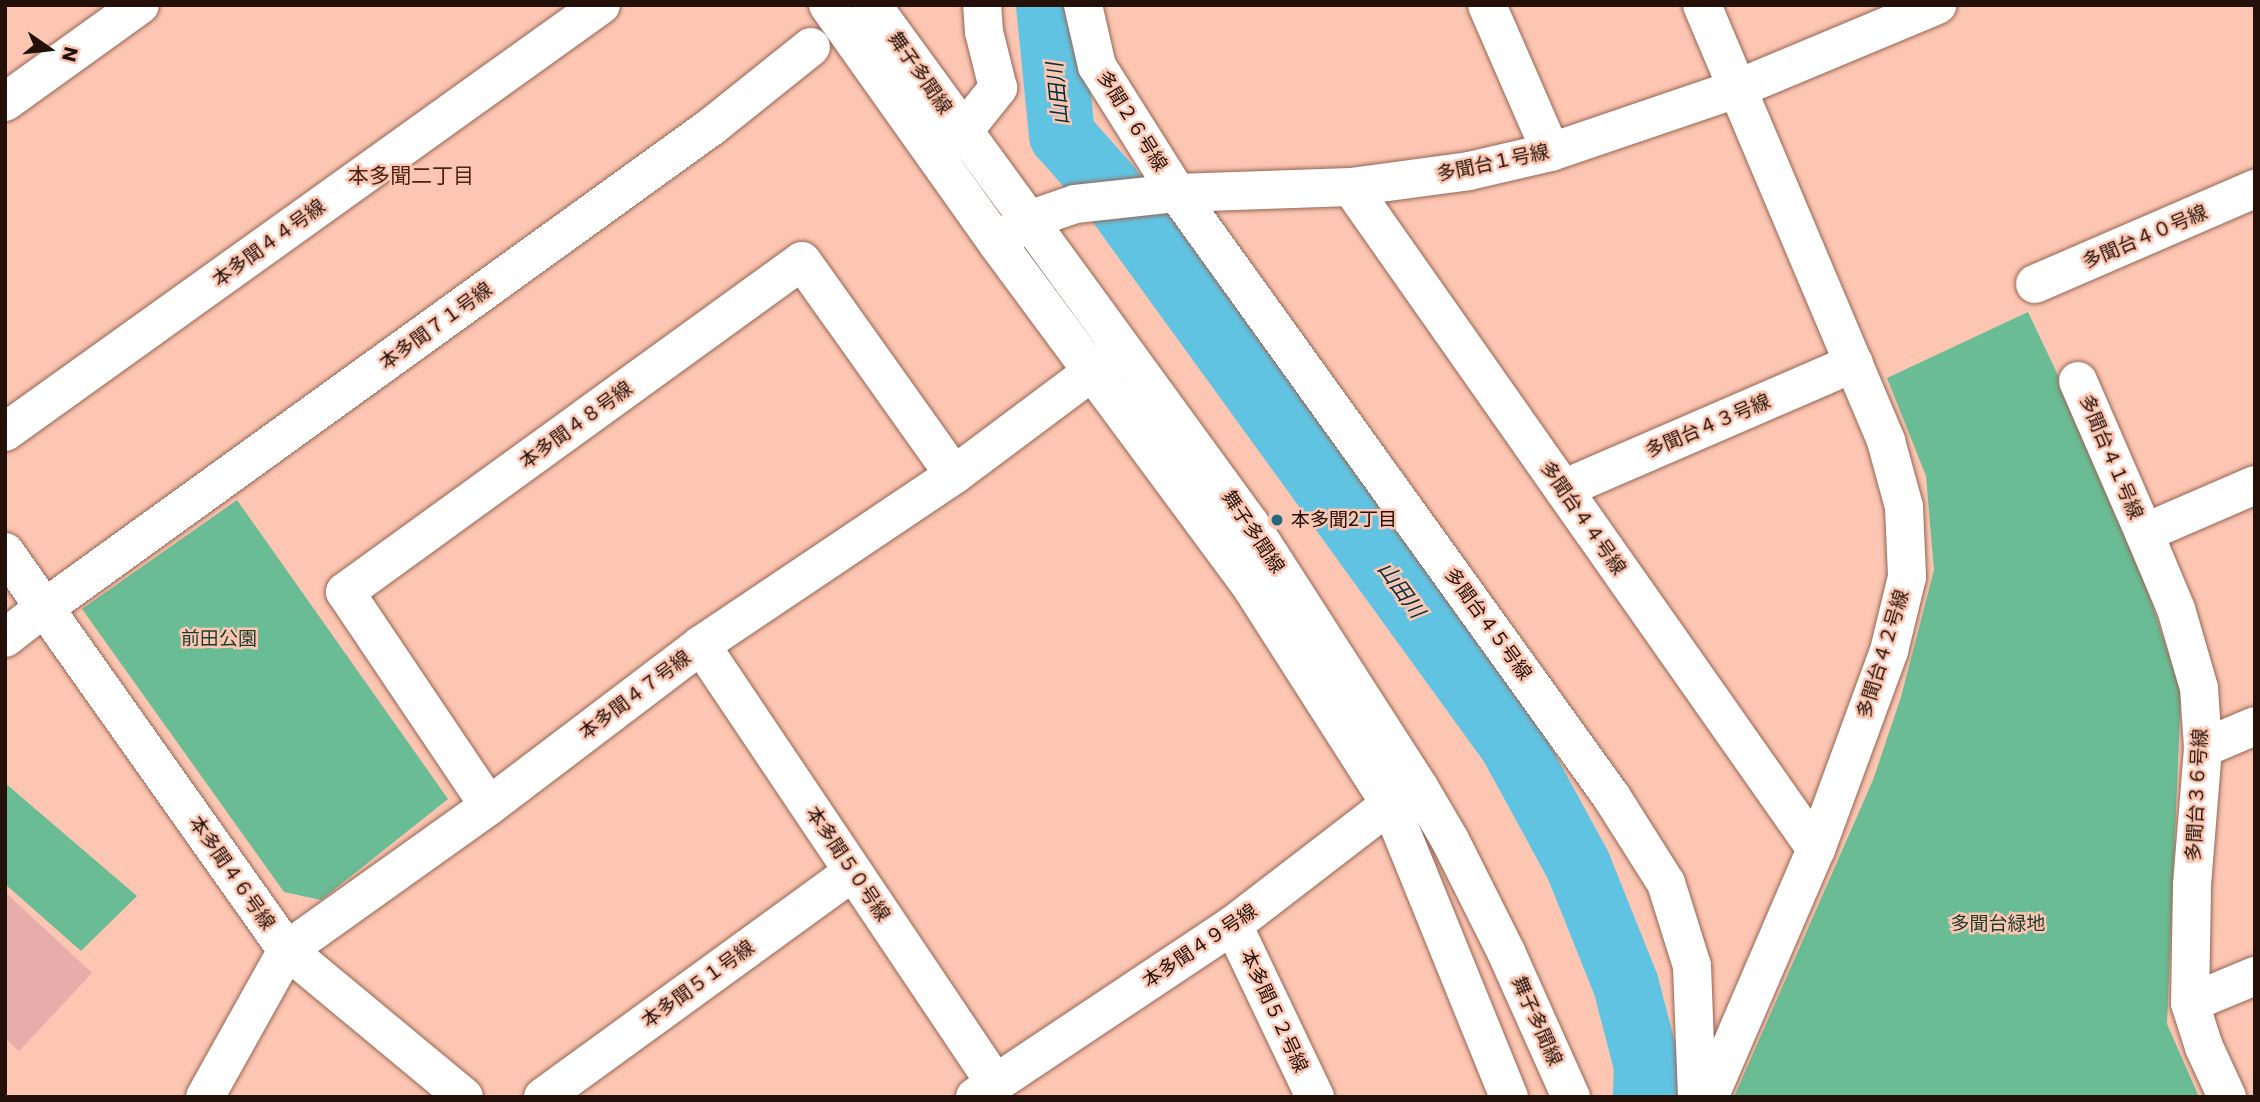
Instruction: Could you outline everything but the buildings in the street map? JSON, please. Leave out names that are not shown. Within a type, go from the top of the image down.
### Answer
[{"type":"street","points":[[5,102],[140,5]]},
{"type":"street","name":"本多聞４４号線","points":[[5,432],[601,5]]},
{"type":"street","name":"舞子多聞線","points":[[828,5],[949,144],[1108,359],[1250,524],[1404,795],[1509,1097]]},
{"type":"street","name":"舞子多聞線","points":[[872,5],[949,144]]},
{"type":"street","points":[[949,144],[999,88],[984,32],[982,5]]},
{"type":"street","name":"多聞２６号線","points":[[1083,5],[1097,66],[1177,193]]},
{"type":"street","points":[[1487,5],[1551,152]]},
{"type":"street","name":"多聞台４２号線","points":[[1702,5],[1886,441],[1904,507],[1907,577],[1889,651],[1816,849],[1709,1097]]},
{"type":"street","name":"多聞台１号線","points":[[1012,232],[1075,204],[1177,193],[1351,187],[1469,171],[1551,152],[1739,88],[1937,5]]},
{"type":"street","name":"本多聞７１号線","points":[[34,616],[711,127],[811,47]]},
{"type":"street","name":"多聞台４４号線","points":[[1351,187],[1816,849]]},
{"type":"street","name":"多聞台４０号線","points":[[2035,284],[2255,189]]},
{"type":"street","name":"多聞台４５号線","points":[[1177,193],[1612,796],[1666,883],[1692,966],[1697,1097]]},
{"type":"street","name":"本多聞４８号線","points":[[489,806],[345,592],[803,261],[954,475]]},
{"type":"street","name":"本多聞４７号線","points":[[205,1097],[287,950],[489,806],[701,645],[954,475],[1108,359]]},
{"type":"street","name":"多聞台４３号線","points":[[1563,489],[1854,363]]},
{"type":"street","name":"多聞台４１号線","points":[[2078,381],[2144,533]]},
{"type":"street","points":[[2144,533],[2255,485]]},
{"type":"street","name":"多聞台３６号線","points":[[2144,533],[2176,609],[2199,688],[2203,748],[2192,885],[2190,1003],[2204,1047],[2227,1097]]},
{"type":"street","name":"本多聞４６号線","points":[[5,552],[34,616],[287,950],[464,1097]]},
{"type":"street","name":"本多聞５０号線","points":[[701,645],[853,872],[985,1090]]},
{"type":"street","points":[[2203,748],[2255,726]]},
{"type":"street","name":"舞子多聞線","points":[[1404,795],[1450,840],[1507,954],[1571,1097]]},
{"type":"street","name":"本多聞４９号線","points":[[985,1090],[1233,925],[1404,795]]},
{"type":"street","name":"本多聞５１号線","points":[[543,1097],[853,872]]},
{"type":"street","name":"本多聞５２号線","points":[[1233,925],[1315,1097]]},
{"type":"street","points":[[2190,1003],[2255,976]]},
{"type":"green space","name":"多聞台緑地","points":[[2028,312],[2120,506],[2181,692],[2167,1024],[2199,1097],[1734,1097],[1873,780],[1901,697],[1934,570],[1926,476],[1887,378]]},
{"type":"green space","name":"前田公園","points":[[237,500],[448,799],[321,900],[284,892],[82,609]]},
{"type":"green space","points":[[5,783],[137,896],[81,951],[5,884]]},
{"type":"waterway","name":"山田川","points":[[1049,5],[1062,135],[1108,187],[1512,744],[1578,865],[1626,985],[1647,1066],[1646,1097]]},
{"type":"place","name":"本多聞2丁目","points":[[1277,520]]},
{"type":"district","name":"本多聞二丁目","points":[[411,176]]}]
